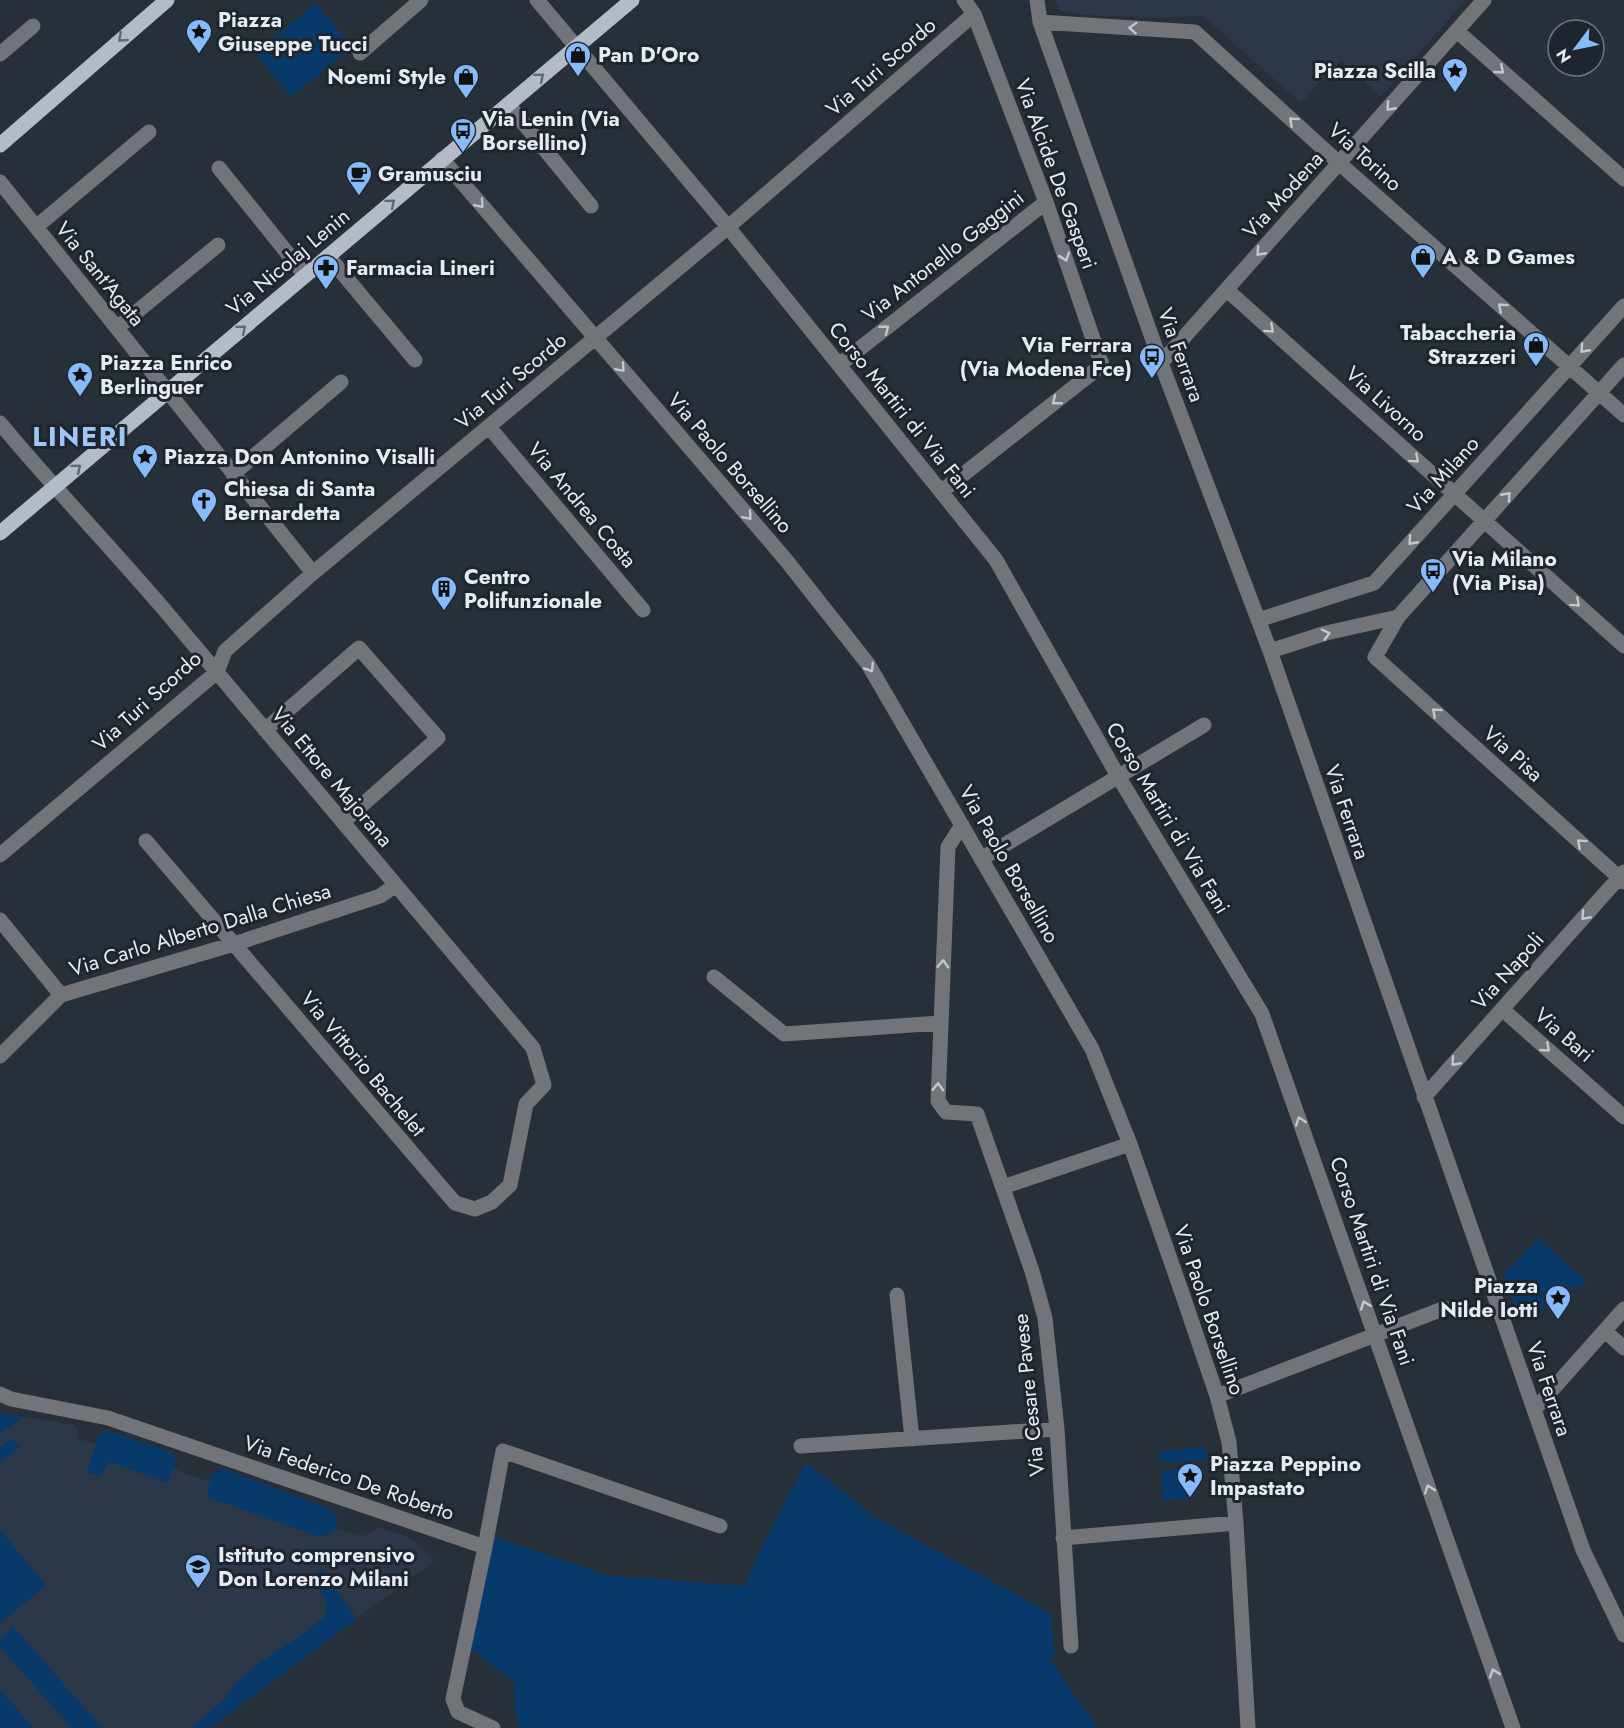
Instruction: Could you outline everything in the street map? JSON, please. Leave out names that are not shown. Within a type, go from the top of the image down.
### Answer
[{"type":"main road","points":[[0,145],[167,0]]},
{"type":"main road","name":"Via Nicolaj Lenin","points":[[0,533],[632,0]]},
{"type":"street","points":[[360,53],[421,0]]},
{"type":"street","name":"Corso Martiri di Via Fani","points":[[537,0],[728,227],[996,560],[1118,776],[1262,1014],[1513,1728]]},
{"type":"street","name":"Via Alcide De Gasperi","points":[[941,492],[1102,365],[1046,202],[974,14],[964,0]]},
{"type":"street","name":"Via Ferrara","points":[[1037,0],[1040,22],[1161,363],[1270,651],[1583,1550],[1624,1635]]},
{"type":"street","name":"Via Modena","points":[[1161,363],[1484,0]]},
{"type":"street","name":"Via Turi Scordo","points":[[0,855],[217,672],[225,651],[313,573],[728,227],[974,14]]},
{"type":"street","name":"Via Torino","points":[[1040,22],[1195,32],[1339,163],[1624,415]]},
{"type":"street","points":[[0,54],[33,26]]},
{"type":"street","points":[[1457,31],[1624,179]]},
{"type":"street","points":[[508,104],[591,206]]},
{"type":"street","points":[[36,227],[149,132]]},
{"type":"street","name":"Via Paolo Borsellino","points":[[442,159],[786,560],[868,664],[1092,1049],[1130,1144],[1217,1396],[1229,1442],[1248,1728]]},
{"type":"street","points":[[219,168],[305,275]]},
{"type":"street","name":"Via Sant'Agata","points":[[0,182],[313,573]]},
{"type":"street","name":"Via Antonello Gaggini","points":[[839,365],[1046,202]]},
{"type":"street","points":[[117,328],[218,245]]},
{"type":"street","points":[[328,256],[415,360]]},
{"type":"street","name":"Via Livorno","points":[[1227,290],[1624,646]]},
{"type":"street","name":"Via Milano","points":[[1258,620],[1374,583],[1624,306]]},
{"type":"street","points":[[1270,651],[1326,633],[1398,617],[1624,365]]},
{"type":"street","points":[[233,474],[341,382]]},
{"type":"street","name":"Via Ettore Majorana","points":[[0,423],[43,476],[55,486],[119,557],[533,1048],[543,1084],[526,1104]]},
{"type":"street","name":"Via Andrea Costa","points":[[489,426],[643,610]]},
{"type":"street","name":"Via Pisa","points":[[1398,617],[1375,657],[1622,877]]},
{"type":"street","points":[[265,730],[359,648],[438,738],[343,822]]},
{"type":"street","points":[[981,859],[1204,725]]},
{"type":"street","points":[[714,977],[784,1034],[940,1023],[948,847],[962,825]]},
{"type":"street","name":"Via Vittorio Bachelet","points":[[146,841],[455,1203],[476,1209],[492,1202],[510,1185],[526,1104]]},
{"type":"street","name":"Via Napoli","points":[[1424,1097],[1622,877]]},
{"type":"street","name":"Via Carlo Alberto Dalla Chiesa","points":[[0,1056],[61,995],[234,944],[380,896],[396,885]]},
{"type":"street","points":[[0,920],[61,995]]},
{"type":"street","name":"Via Bari","points":[[1502,1009],[1624,1117]]},
{"type":"street","name":"Via Cesare Pavese","points":[[940,1023],[938,1101],[946,1112],[977,1114],[1032,1271],[1045,1318],[1057,1429],[1071,1646]]},
{"type":"street","points":[[1003,1187],[1130,1144]]},
{"type":"street","points":[[897,1295],[912,1439]]},
{"type":"street","points":[[1217,1396],[1445,1308]]},
{"type":"street","points":[[1534,1410],[1624,1309]]},
{"type":"street","points":[[1605,1331],[1624,1348]]},
{"type":"street","name":"Via Federico De Roberto","points":[[0,1394],[11,1399],[108,1418],[485,1547]]},
{"type":"street","points":[[801,1446],[1057,1429]]},
{"type":"street","points":[[493,1728],[458,1712],[453,1699],[503,1451],[720,1526]]},
{"type":"street","points":[[1063,1538],[1236,1523]]},
{"type":"shaded area","points":[[1055,0],[1466,0],[1381,97],[1341,60],[1301,103],[1202,15],[1166,18],[1083,15],[1060,11]]},
{"type":"shaded area","points":[[316,3],[352,47],[291,97],[255,53]]},
{"type":"shaded area","points":[[1538,1238],[1587,1282],[1570,1289],[1560,1286],[1541,1293],[1545,1308],[1518,1317],[1504,1274]]},
{"type":"shaded area","name":"Istituto comprensivo Don Lorenzo Milani","points":[[0,1413],[73,1425],[77,1428],[78,1439],[95,1444],[99,1435],[105,1430],[168,1451],[176,1459],[174,1469],[209,1482],[214,1473],[225,1469],[332,1510],[338,1519],[336,1529],[364,1536],[379,1527],[411,1538],[434,1561],[210,1728],[3,1728],[0,1725]]},
{"type":"shaded area","points":[[0,1413],[24,1417],[0,1434]]},
{"type":"shaded area","points":[[105,1430],[168,1451],[176,1459],[176,1463],[167,1483],[109,1462],[100,1476],[87,1472],[99,1435]]},
{"type":"shaded area","points":[[11,1439],[20,1446],[0,1464],[0,1447]]},
{"type":"shaded area","points":[[1206,1447],[1207,1460],[1160,1463],[1159,1451]]},
{"type":"shaded area","points":[[806,1462],[876,1518],[1050,1613],[1055,1656],[1049,1659],[1098,1728],[519,1728],[514,1682],[470,1648],[492,1536],[606,1575],[744,1586]]},
{"type":"shaded area","points":[[1189,1468],[1191,1498],[1163,1501],[1161,1471]]},
{"type":"shaded area","points":[[220,1469],[332,1510],[338,1519],[335,1529],[320,1537],[207,1497],[211,1476]]},
{"type":"shaded area","points":[[0,1530],[46,1585],[0,1624]]},
{"type":"shaded area","points":[[321,1568],[357,1619],[210,1728],[191,1728],[226,1698],[232,1687],[257,1664],[324,1617],[327,1601],[310,1577]]},
{"type":"shaded area","points":[[13,1626],[102,1728],[72,1728],[0,1647],[0,1640]]},
{"type":"shaded area","points":[[0,1690],[34,1728],[2,1728],[0,1725]]},
{"type":"place","name":"Piazza Giuseppe Tucci","points":[[199,55]]},
{"type":"place","name":"Pan D'Oro","points":[[578,78]]},
{"type":"place","name":"Piazza Scilla","points":[[1455,94]]},
{"type":"place","name":"Noemi Style","points":[[466,100]]},
{"type":"place","name":"Via Lenin (Via Borsellino)","points":[[463,154]]},
{"type":"place","name":"Gramusciu","points":[[359,197]]},
{"type":"place","name":"A & D Games","points":[[1423,280]]},
{"type":"place","name":"Farmacia Lineri","points":[[326,291]]},
{"type":"place","name":"Tabaccheria Strazzeri","points":[[1536,368]]},
{"type":"place","name":"Via Ferrara (Via Modena Fce)","points":[[1152,380]]},
{"type":"place","name":"Piazza Enrico Berlinguer","points":[[80,398]]},
{"type":"place","name":"Piazza Don Antonino Visalli","points":[[145,480]]},
{"type":"place","name":"Chiesa di Santa Bernardetta","points":[[204,524]]},
{"type":"place","name":"Via Milano (Via Pisa)","points":[[1433,594]]},
{"type":"place","name":"Centro Polifunzionale","points":[[444,612]]},
{"type":"place","name":"Piazza Nilde Iotti","points":[[1558,1321]]},
{"type":"place","name":"Piazza Peppino Impastato","points":[[1190,1499]]},
{"type":"place","name":"Istituto comprensivo Don Lorenzo Milani","points":[[198,1590]]},
{"type":"district","name":"LINERI","points":[[80,437]]}]
